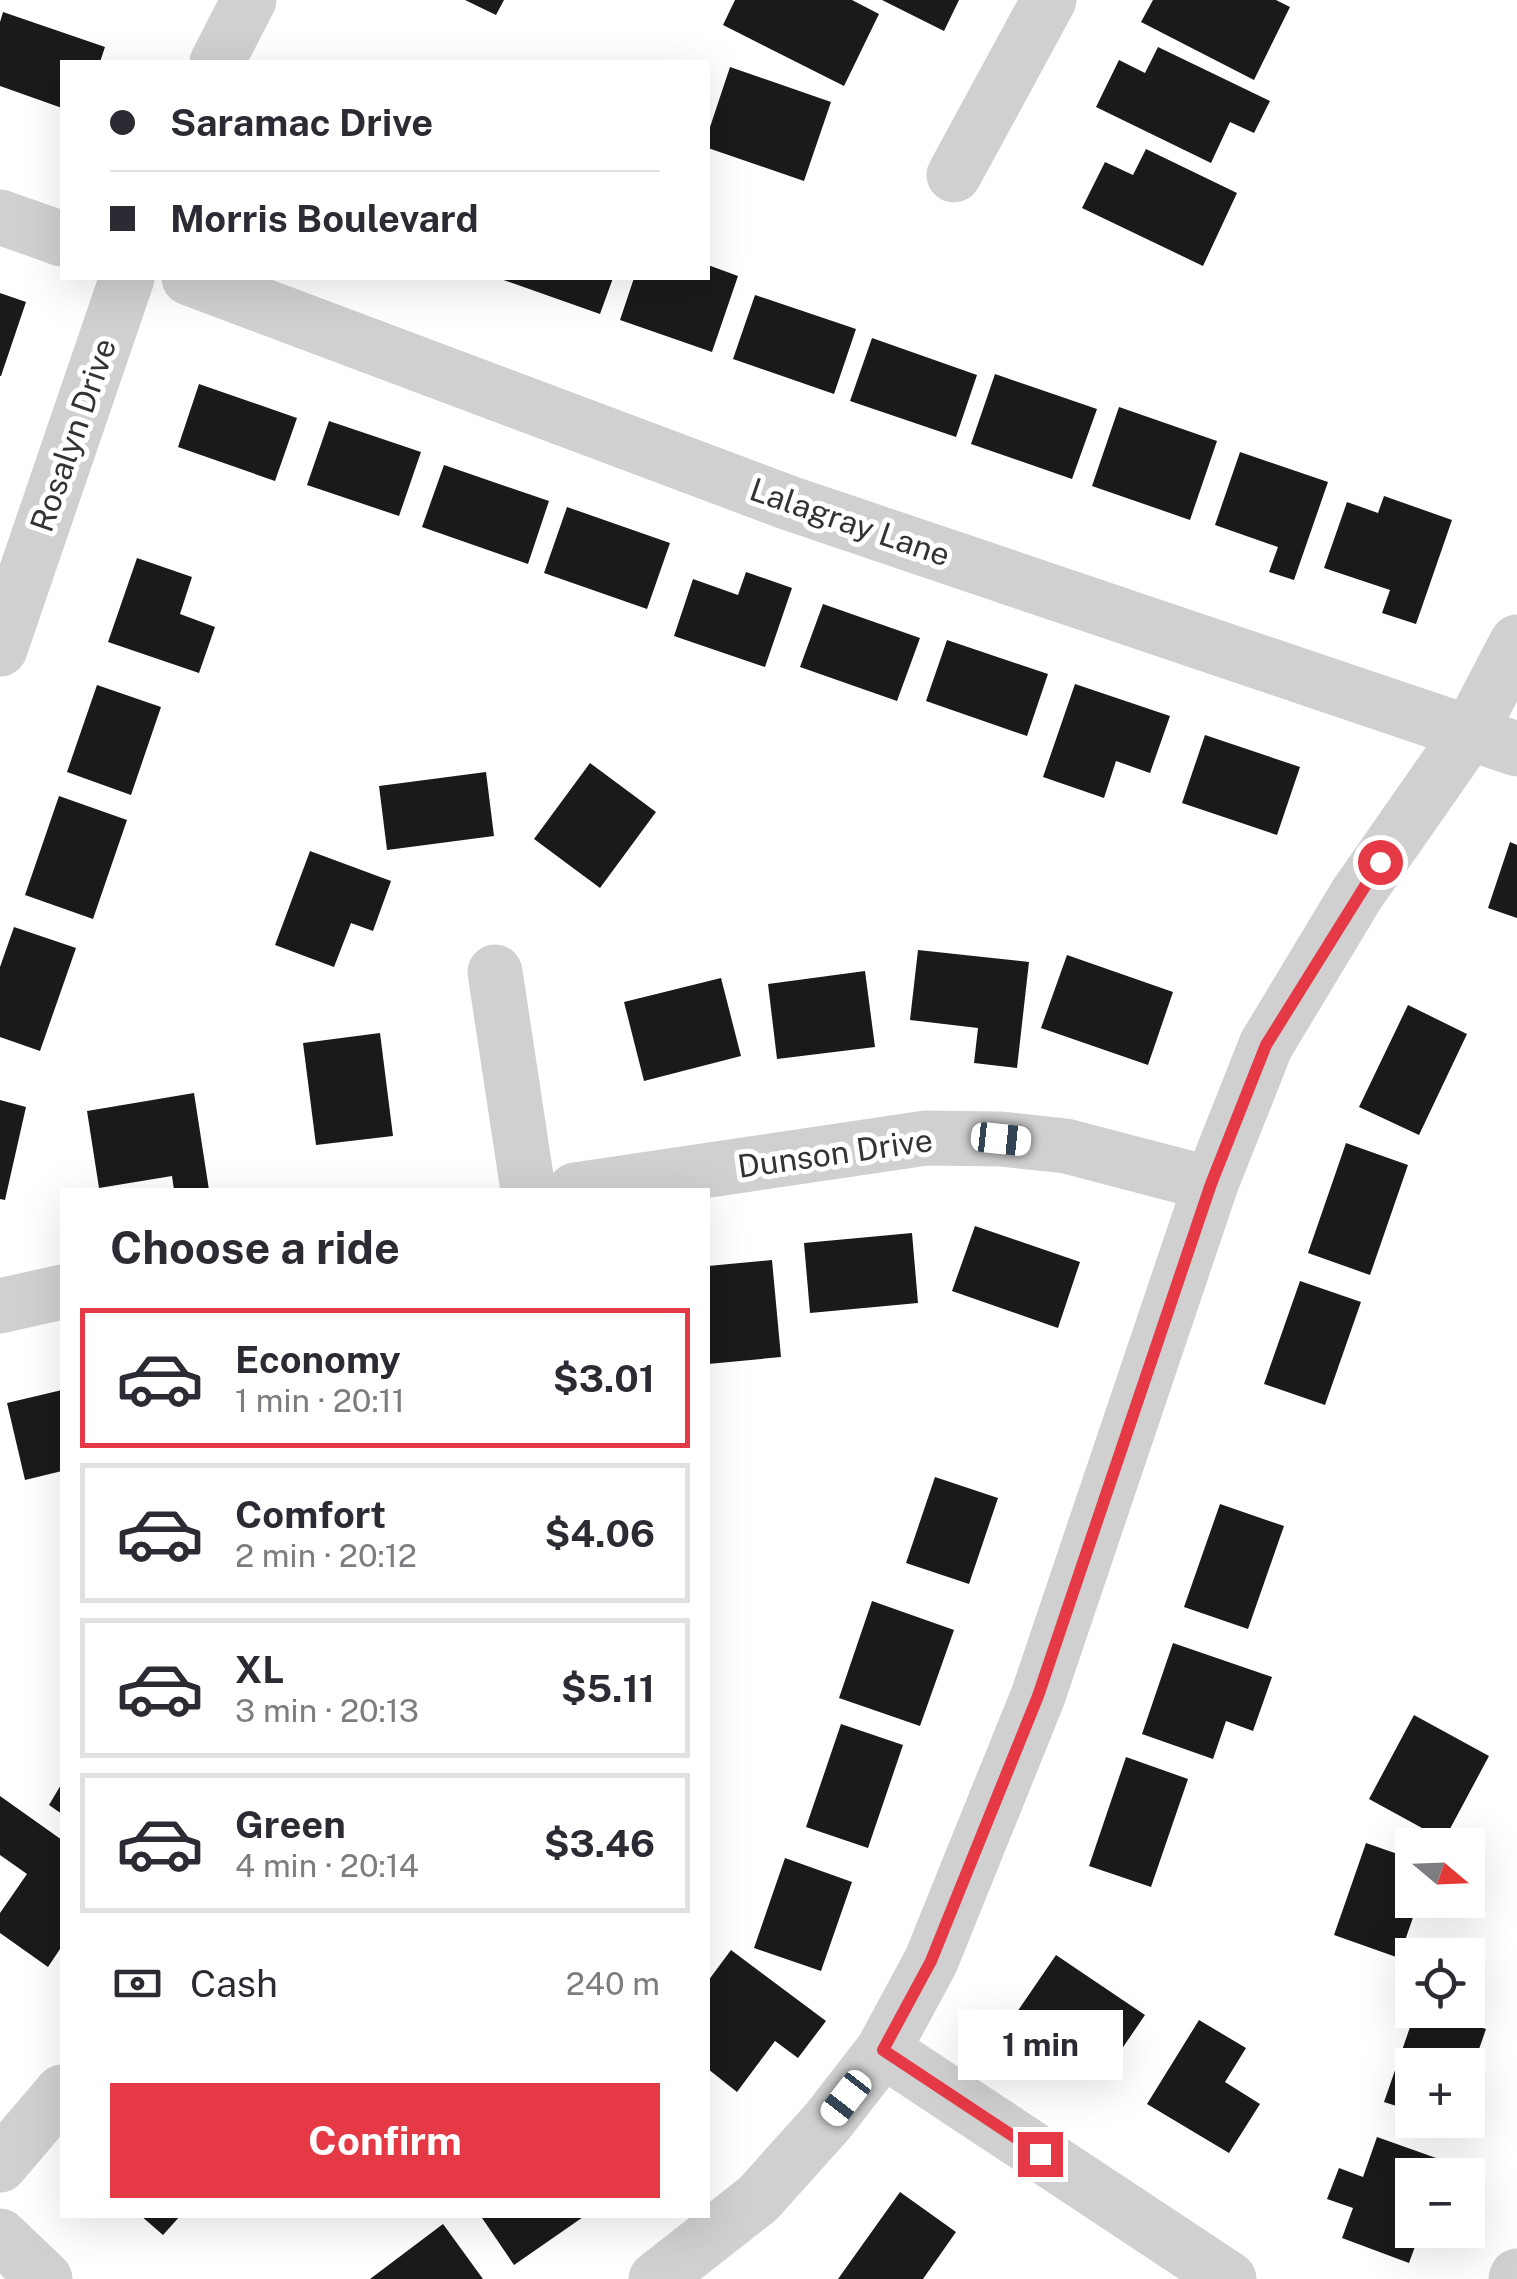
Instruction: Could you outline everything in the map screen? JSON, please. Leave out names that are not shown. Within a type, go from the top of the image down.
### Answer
[{"type":"street","points":[[218,60],[249,0]]},
{"type":"street","points":[[954,175],[1048,0]]},
{"type":"street","points":[[0,217],[60,238]]},
{"type":"street","name":"Rosalyn Drive","points":[[0,649],[126,280]]},
{"type":"street","name":"Lalagray Lane","points":[[194,280],[789,503],[1494,740]]},
{"type":"street","points":[[656,2279],[758,2199],[828,2121],[883,2050],[931,1961],[1038,1696],[1211,1184],[1266,1045],[1357,894],[1494,740],[1517,642]]},
{"type":"street","points":[[495,972],[528,1188]]},
{"type":"street","name":"Dunson Drive","points":[[588,1188],[926,1138],[1001,1139],[1066,1146],[1211,1184]]},
{"type":"street","points":[[0,1306],[60,1292]]},
{"type":"street","points":[[883,2050],[1228,2279]]},
{"type":"street","points":[[0,2165],[60,2094]]},
{"type":"street","points":[[0,2236],[45,2279]]},
{"type":"building","points":[[465,0],[504,0],[496,15]]},
{"type":"building","points":[[735,0],[852,0],[879,14],[844,86],[723,25]]},
{"type":"building","points":[[882,0],[959,0],[944,31]]},
{"type":"building","points":[[1153,0],[1276,0],[1290,7],[1254,80],[1141,22]]},
{"type":"building","points":[[3,12],[105,47],[101,60],[60,60],[60,107],[0,86]]},
{"type":"building","points":[[1158,47],[1270,101],[1254,133],[1230,122],[1211,163],[1096,107],[1119,60],[1145,73]]},
{"type":"building","points":[[730,67],[831,102],[804,181],[710,149],[710,127]]},
{"type":"building","points":[[1146,149],[1237,193],[1203,266],[1082,208],[1105,162],[1133,175]]},
{"type":"building","points":[[710,266],[738,276],[712,352],[620,320],[633,280],[710,280]]},
{"type":"building","points":[[504,280],[612,280],[600,314]]},
{"type":"building","points":[[0,293],[26,302],[1,376],[0,376]]},
{"type":"building","points":[[755,295],[856,329],[834,394],[733,359]]},
{"type":"building","points":[[872,338],[977,375],[956,437],[850,401]]},
{"type":"building","points":[[995,374],[1097,409],[1072,479],[971,444]]},
{"type":"building","points":[[199,384],[297,418],[275,481],[178,447]]},
{"type":"building","points":[[1119,407],[1217,441],[1190,520],[1092,486]]},
{"type":"building","points":[[329,421],[421,452],[399,516],[307,485]]},
{"type":"building","points":[[1240,452],[1328,482],[1294,580],[1269,572],[1278,547],[1215,525]]},
{"type":"building","points":[[444,465],[549,501],[528,564],[422,527]]},
{"type":"building","points":[[1384,496],[1452,520],[1416,624],[1382,613],[1390,590],[1324,568],[1347,502],[1378,513]]},
{"type":"building","points":[[567,507],[670,543],[647,609],[544,573]]},
{"type":"building","points":[[137,558],[192,577],[180,614],[215,627],[199,673],[108,642]]},
{"type":"building","points":[[746,572],[792,588],[765,667],[674,636],[693,579],[738,595]]},
{"type":"building","points":[[823,604],[920,638],[897,701],[800,667]]},
{"type":"building","points":[[947,640],[1048,674],[1027,736],[926,701]]},
{"type":"building","points":[[1075,684],[1170,716],[1150,773],[1116,761],[1104,798],[1043,777]]},
{"type":"building","points":[[97,685],[161,707],[131,795],[67,772]]},
{"type":"building","points":[[1205,735],[1300,767],[1277,835],[1182,803]]},
{"type":"building","points":[[590,763],[656,812],[600,888],[534,839]]},
{"type":"building","points":[[486,772],[494,836],[387,850],[379,786]]},
{"type":"building","points":[[59,796],[127,820],[93,919],[25,895]]},
{"type":"building","points":[[1510,842],[1517,845],[1517,918],[1488,908]]},
{"type":"building","points":[[310,851],[391,881],[373,931],[351,923],[334,967],[275,945]]},
{"type":"building","points":[[14,927],[76,948],[40,1051],[0,1037],[0,967]]},
{"type":"building","points":[[918,950],[1029,962],[1017,1068],[974,1063],[978,1028],[910,1020]]},
{"type":"building","points":[[1067,955],[1173,992],[1148,1065],[1041,1028]]},
{"type":"building","points":[[865,971],[875,1047],[777,1059],[768,984]]},
{"type":"building","points":[[721,978],[741,1056],[644,1081],[624,1002]]},
{"type":"building","points":[[1408,1005],[1467,1034],[1419,1135],[1359,1107]]},
{"type":"building","points":[[380,1033],[393,1136],[316,1145],[303,1043]]},
{"type":"building","points":[[194,1093],[209,1188],[174,1188],[172,1176],[99,1188],[87,1111]]},
{"type":"building","points":[[0,1100],[26,1107],[5,1200],[0,1199]]},
{"type":"building","points":[[1346,1143],[1408,1165],[1370,1275],[1308,1253]]},
{"type":"building","points":[[975,1226],[1080,1262],[1058,1328],[952,1291]]},
{"type":"building","points":[[912,1233],[918,1303],[810,1313],[804,1243]]},
{"type":"building","points":[[772,1260],[781,1357],[710,1364],[710,1266]]},
{"type":"building","points":[[1300,1281],[1361,1302],[1325,1405],[1264,1384]]},
{"type":"building","points":[[60,1390],[60,1471],[25,1480],[7,1403]]},
{"type":"building","points":[[935,1477],[998,1498],[969,1584],[906,1563]]},
{"type":"building","points":[[1220,1504],[1284,1526],[1248,1629],[1184,1607]]},
{"type":"building","points":[[872,1601],[954,1630],[920,1726],[839,1698]]},
{"type":"building","points":[[1173,1643],[1272,1677],[1253,1731],[1226,1721],[1213,1759],[1142,1734]]},
{"type":"building","points":[[1414,1715],[1489,1756],[1450,1828],[1422,1828],[1369,1799]]},
{"type":"building","points":[[841,1724],[903,1745],[868,1848],[806,1827]]},
{"type":"building","points":[[1126,1757],[1188,1779],[1151,1887],[1089,1866]]},
{"type":"building","points":[[60,1786],[60,1813],[49,1805]]},
{"type":"building","points":[[0,1796],[60,1839],[60,1949],[48,1967],[0,1933],[0,1913],[27,1874],[0,1855]]},
{"type":"building","points":[[1366,1843],[1395,1853],[1395,1918],[1413,1918],[1406,1938],[1395,1938],[1395,1957],[1334,1935]]},
{"type":"building","points":[[785,1858],[852,1882],[821,1971],[754,1948]]},
{"type":"building","points":[[731,1950],[826,2021],[798,2058],[775,2041],[737,2092],[710,2071],[710,1978]]},
{"type":"building","points":[[1056,1955],[1145,2015],[1104,2075],[1015,2015]]},
{"type":"building","points":[[1199,2020],[1246,2048],[1225,2082],[1260,2104],[1229,2153],[1147,2104]]},
{"type":"building","points":[[1410,2028],[1486,2029],[1479,2048],[1403,2048]]},
{"type":"building","points":[[1395,2070],[1395,2106],[1384,2102]]},
{"type":"building","points":[[1377,2137],[1436,2158],[1395,2158],[1395,2248],[1414,2248],[1409,2263],[1342,2238],[1353,2208],[1327,2199],[1339,2168],[1363,2177]]},
{"type":"building","points":[[900,2192],[956,2232],[923,2279],[838,2279]]},
{"type":"building","points":[[143,2218],[178,2218],[163,2235]]},
{"type":"building","points":[[482,2218],[582,2218],[514,2265]]},
{"type":"building","points":[[443,2224],[483,2279],[370,2279]]},
{"type":"route","points":[[1040,2154],[883,2050],[931,1961],[1038,1696],[1211,1184],[1266,1045],[1380,862]]}]
